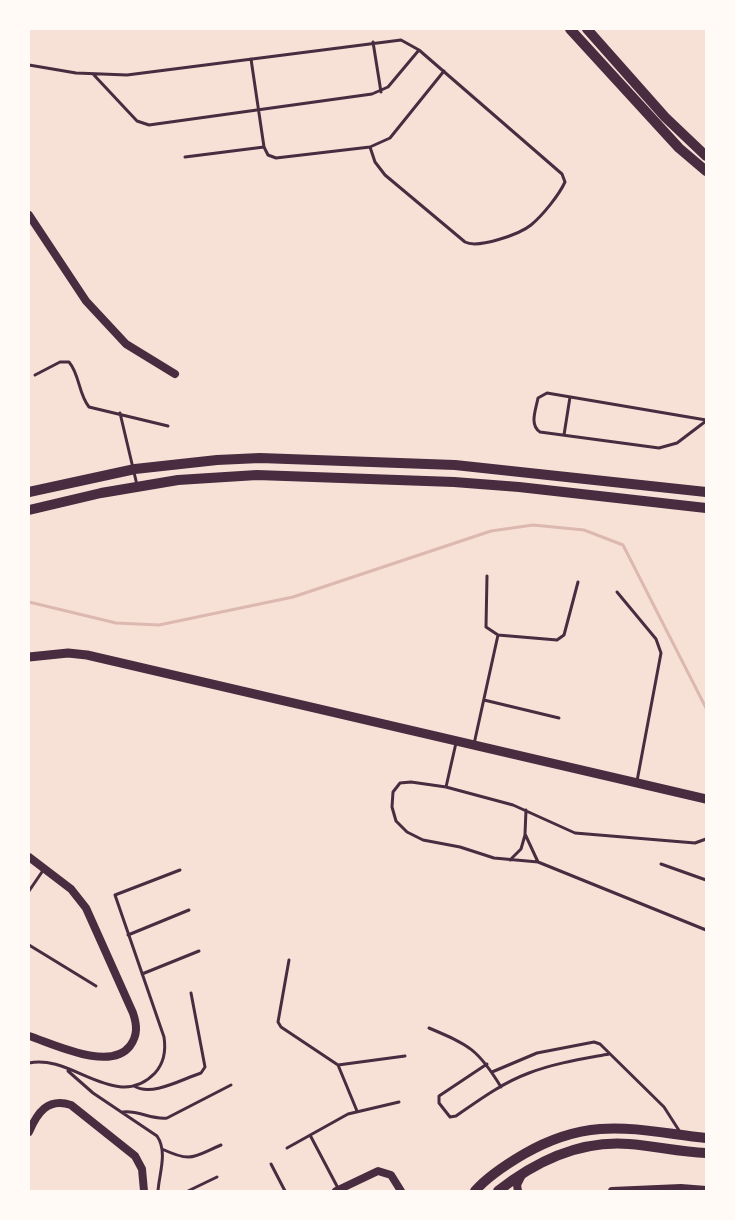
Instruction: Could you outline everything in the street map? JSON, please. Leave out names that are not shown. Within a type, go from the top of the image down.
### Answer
[{"type":"main road","points":[[570,29],[604,63],[667,136],[706,171]]},
{"type":"main road","points":[[587,29],[676,129],[706,156]]},
{"type":"main road","points":[[29,492],[134,469],[218,460],[390,461],[521,470],[706,492]]},
{"type":"main road","points":[[29,510],[138,486],[217,476],[416,480],[520,486],[706,508]]},
{"type":"main road","points":[[29,657],[68,653],[86,655],[706,800]]},
{"type":"main road","points":[[476,1191],[516,1158],[561,1136],[607,1127],[706,1138]]},
{"type":"main road","points":[[498,1191],[525,1171],[566,1151],[586,1146],[629,1144],[706,1153]]},
{"type":"street","points":[[29,215],[86,301],[126,344],[175,374]]},
{"type":"street","points":[[29,857],[71,889],[89,913],[133,1013],[136,1032],[128,1048],[120,1054],[101,1058],[29,1036]]},
{"type":"street","points":[[29,1132],[37,1114],[47,1106],[58,1103],[71,1105],[135,1156],[142,1169],[144,1191]]},
{"type":"street","points":[[338,1190],[378,1170],[392,1175],[401,1191]]},
{"type":"street","points":[[518,1191],[518,1180],[525,1171]]},
{"type":"street","points":[[612,1191],[681,1188],[706,1190]]},
{"type":"lane","points":[[29,65],[92,74],[127,75],[373,42],[401,40],[419,50],[564,176],[564,185],[532,224],[484,244],[469,244],[385,175],[375,162],[370,147]]},
{"type":"lane","points":[[373,42],[380,92]]},
{"type":"lane","points":[[92,74],[137,121],[149,125],[380,92],[388,87],[419,50]]},
{"type":"lane","points":[[251,59],[264,147],[268,155],[276,158],[370,147],[390,138],[444,72]]},
{"type":"lane","points":[[185,157],[264,147]]},
{"type":"lane","points":[[35,375],[60,362],[69,362],[75,369],[82,398],[89,407],[168,426]]},
{"type":"lane","points":[[547,392],[706,421],[677,442],[659,448],[540,432],[535,429],[534,424],[538,398],[547,392]]},
{"type":"lane","points":[[564,435],[570,397]]},
{"type":"lane","points":[[120,413],[138,486]]},
{"type":"lane","points":[[487,576],[486,627],[498,634],[557,640],[564,635],[578,582]]},
{"type":"lane","points":[[617,592],[656,639],[661,653],[637,783]]},
{"type":"lane","points":[[473,745],[498,634]]},
{"type":"lane","points":[[484,700],[559,718]]},
{"type":"lane","points":[[446,786],[456,741]]},
{"type":"lane","points":[[706,839],[695,843],[593,836],[575,833],[526,810],[446,786],[412,782],[400,783],[393,792],[392,807],[396,821],[407,832],[423,840],[460,847],[494,858],[538,862],[706,930]]},
{"type":"lane","points":[[510,860],[521,850],[525,834],[526,810]]},
{"type":"lane","points":[[525,834],[538,862]]},
{"type":"lane","points":[[661,864],[706,880]]},
{"type":"lane","points":[[29,891],[44,868]]},
{"type":"lane","points":[[29,1063],[45,1063],[114,1087],[134,1086],[145,1081],[158,1069],[165,1048],[162,1032],[115,895],[180,870]]},
{"type":"lane","points":[[128,934],[189,910]]},
{"type":"lane","points":[[29,946],[96,986]]},
{"type":"lane","points":[[142,974],[199,951]]},
{"type":"lane","points":[[289,960],[278,1022],[281,1027],[338,1065],[357,1111]]},
{"type":"lane","points":[[134,1086],[142,1090],[152,1089],[201,1073],[205,1067],[191,993]]},
{"type":"lane","points":[[429,1028],[469,1046],[487,1064],[501,1086]]},
{"type":"lane","points":[[492,1072],[537,1054],[587,1042],[600,1044],[675,1120],[682,1135],[686,1152]]},
{"type":"lane","points":[[487,1064],[439,1096],[439,1102],[450,1117],[456,1116],[501,1086],[548,1066],[609,1054]]},
{"type":"lane","points":[[338,1065],[405,1056]]},
{"type":"lane","points":[[66,1069],[93,1093],[154,1133],[160,1140],[162,1149],[158,1191]]},
{"type":"lane","points":[[122,1112],[136,1112],[154,1118],[167,1118],[231,1085]]},
{"type":"lane","points":[[287,1148],[357,1111],[399,1102]]},
{"type":"lane","points":[[310,1135],[338,1190]]},
{"type":"lane","points":[[162,1149],[190,1159],[221,1145]]},
{"type":"lane","points":[[271,1164],[285,1191]]},
{"type":"lane","points":[[188,1191],[217,1177]]},
{"type":"waterway","points":[[29,602],[116,623],[159,625],[293,597],[491,531],[533,525],[584,530],[623,545],[706,708]]}]
